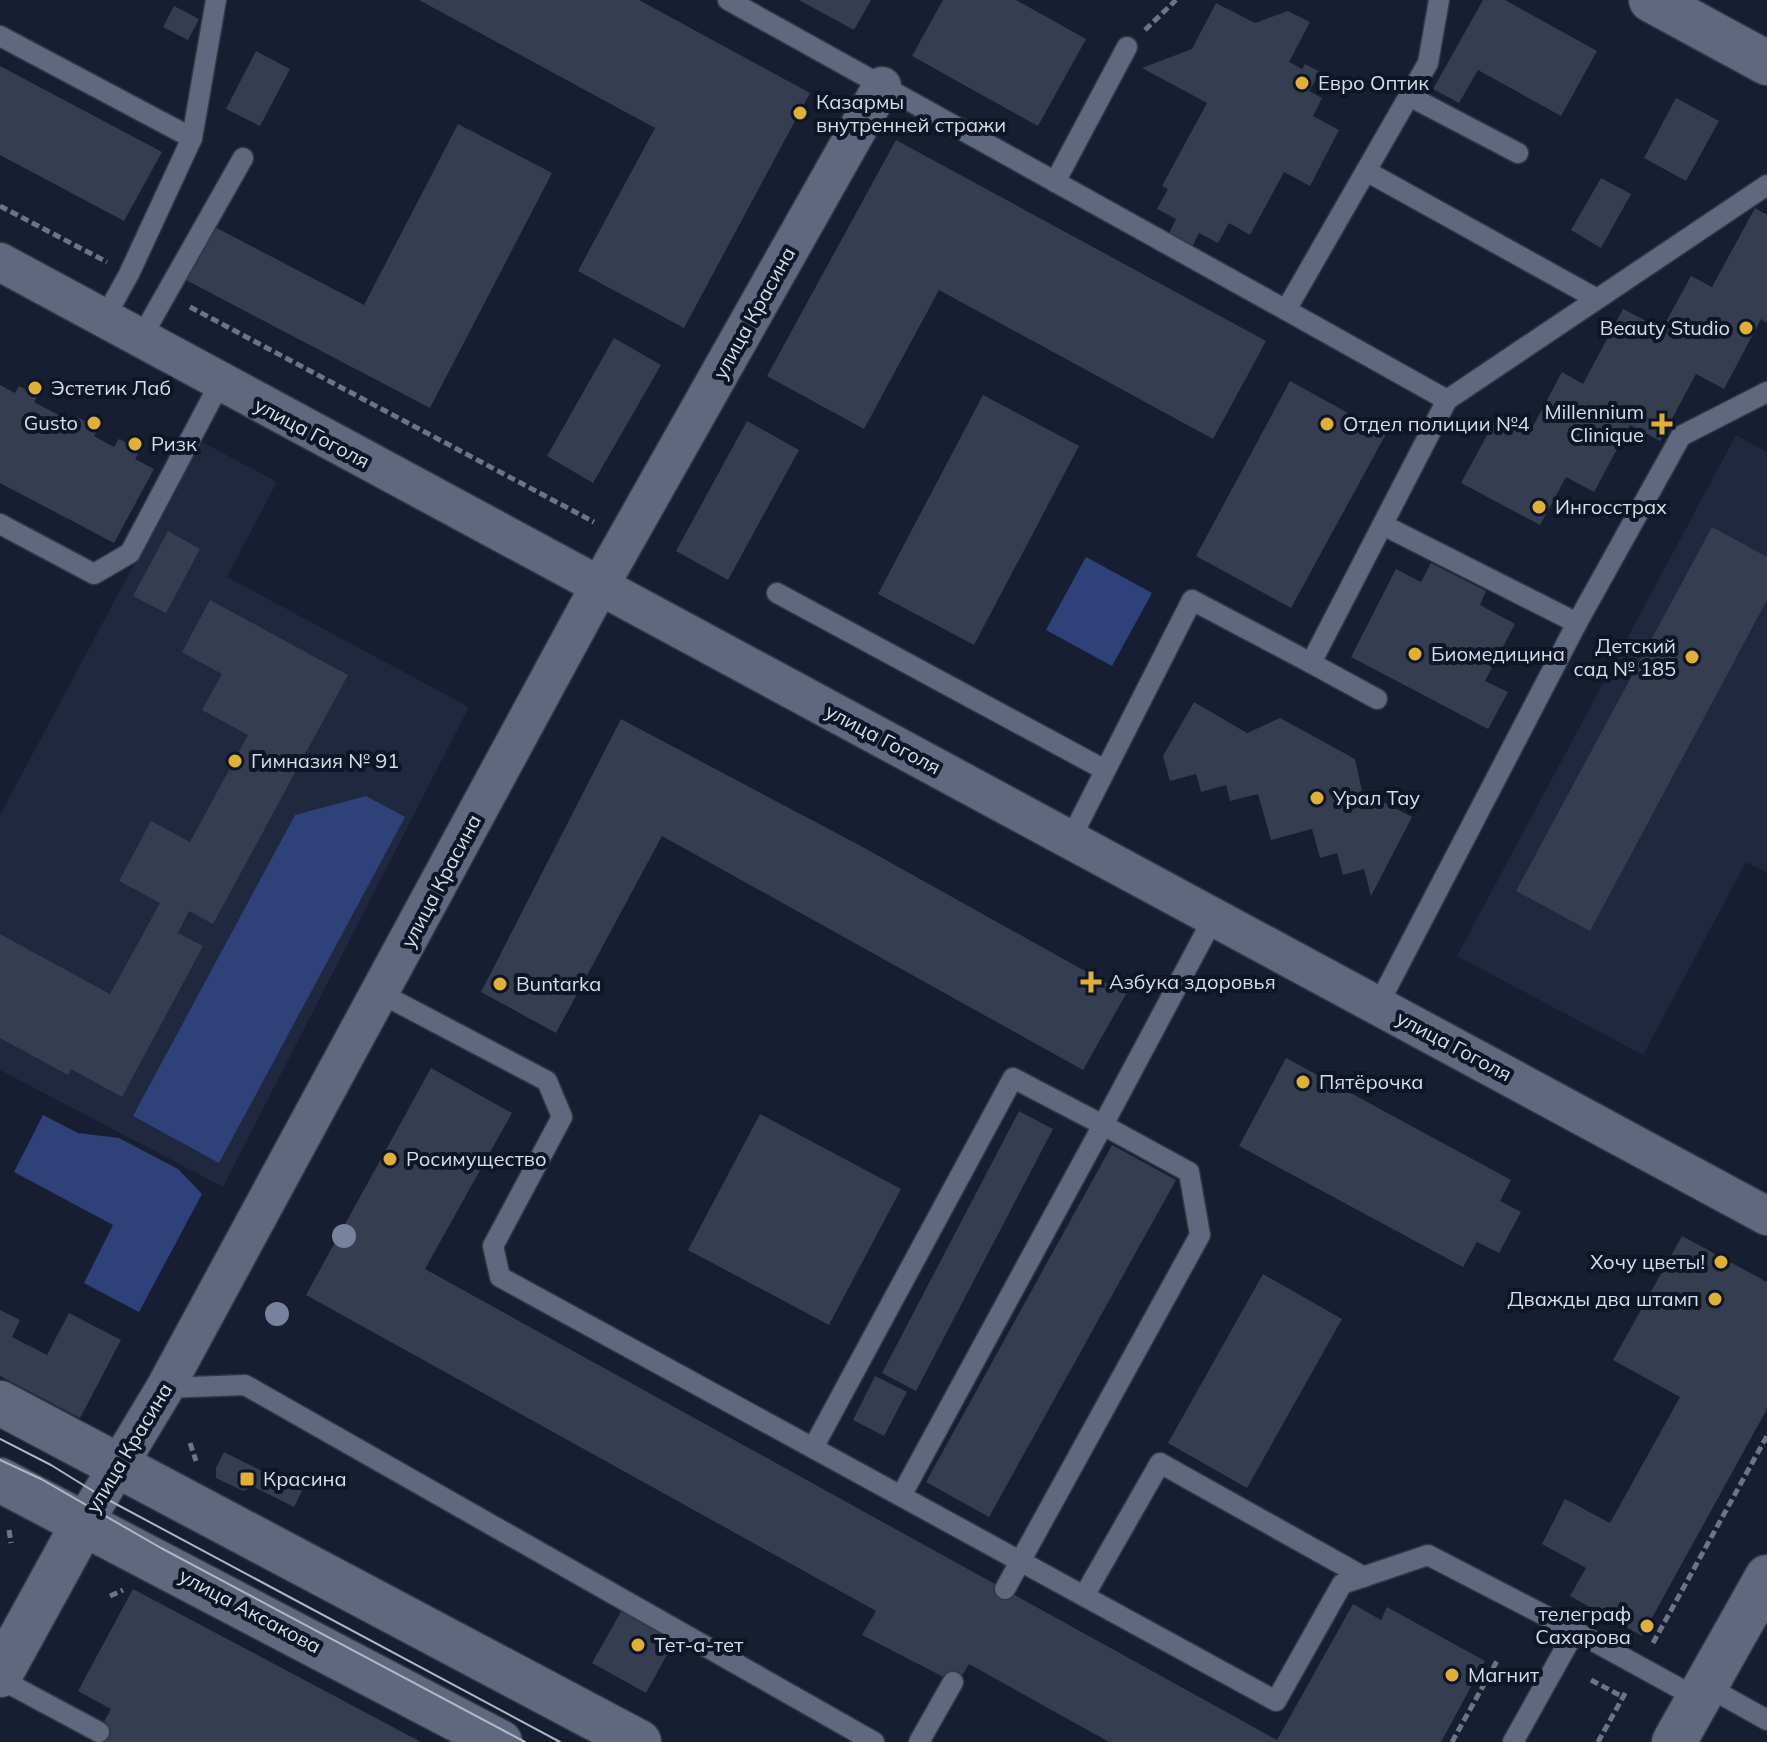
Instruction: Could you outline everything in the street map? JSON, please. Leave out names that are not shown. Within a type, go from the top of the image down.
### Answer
[{"type":"street","points":[[1651,0],[1767,63]]},
{"type":"street","name":"улица Красина","points":[[0,1677],[83,1524],[165,1388],[599,587],[882,86]]},
{"type":"street","name":"улица Гоголя","points":[[0,262],[1767,1216]]},
{"type":"street","points":[[0,1403],[639,1742]]},
{"type":"street","name":"улица Аксакова","points":[[0,1480],[500,1742]]},
{"type":"street","points":[[1674,1742],[1767,1577]]},
{"type":"lane","points":[[104,319],[129,274],[192,138],[216,0]]},
{"type":"lane","points":[[728,0],[1447,400]]},
{"type":"lane","points":[[1286,310],[1428,63],[1439,0]]},
{"type":"lane","points":[[0,36],[192,138]]},
{"type":"lane","points":[[1055,182],[1127,47]]},
{"type":"lane","points":[[1409,96],[1518,153]]},
{"type":"lane","points":[[141,338],[243,158]]},
{"type":"lane","points":[[1366,171],[1597,299]]},
{"type":"lane","points":[[1311,663],[1447,400],[1767,185]]},
{"type":"lane","points":[[3,533],[94,574],[130,553],[220,383]]},
{"type":"lane","points":[[1378,1005],[1577,623],[1681,436],[1767,392]]},
{"type":"lane","points":[[1383,525],[1577,623]]},
{"type":"lane","points":[[777,593],[1105,770]]},
{"type":"lane","points":[[1070,840],[1192,600],[1377,699]]},
{"type":"lane","points":[[901,1496],[1214,917]]},
{"type":"lane","points":[[380,993],[547,1081],[562,1117],[493,1246],[500,1277],[1276,1701],[1342,1584],[1428,1555],[1640,1668],[1767,1720]]},
{"type":"lane","points":[[813,1448],[1013,1078],[1189,1172],[1200,1235],[1005,1589]]},
{"type":"lane","points":[[165,1388],[245,1385],[874,1742]]},
{"type":"lane","points":[[1084,1596],[1160,1463],[1364,1577]]},
{"type":"lane","points":[[1513,1742],[1575,1631]]},
{"type":"lane","points":[[0,1677],[99,1732]]},
{"type":"lane","points":[[919,1742],[953,1682]]},
{"type":"path","points":[[1127,47],[1176,0]]},
{"type":"path","points":[[0,206],[129,274]]},
{"type":"path","points":[[167,294],[626,539]]},
{"type":"path","points":[[1598,1742],[1767,1436]]},
{"type":"path","points":[[1452,1742],[1497,1661]]},
{"type":"path","points":[[1488,1677],[1506,1675]]},
{"type":"path","points":[[1591,1680],[1623,1697]]},
{"type":"shaded area","name":"Детский сад № 185","points":[[1736,435],[1767,452],[1767,873],[1746,862],[1643,1055],[1457,956]]},
{"type":"shaded area","name":"Гимназия № 91","points":[[200,441],[277,482],[227,577],[469,707],[223,1187],[0,1070],[0,815]]},
{"type":"shaded area","points":[[1086,557],[1152,593],[1112,666],[1046,630]]},
{"type":"shaded area","points":[[366,796],[405,817],[219,1163],[133,1116],[295,815]]},
{"type":"shaded area","points":[[43,1115],[78,1133],[119,1138],[178,1169],[202,1194],[139,1312],[84,1283],[113,1225],[14,1172]]},
{"type":"building","points":[[419,0],[639,0],[810,93],[684,328],[578,271],[655,128]]},
{"type":"building","points":[[799,0],[871,0],[854,30]]},
{"type":"building","points":[[943,0],[1016,0],[1086,39],[1038,126],[912,56]]},
{"type":"building","points":[[1483,0],[1505,0],[1597,51],[1561,116],[1478,70],[1459,103],[1433,89]]},
{"type":"building","points":[[1216,3],[1255,23],[1288,11],[1310,22],[1289,62],[1302,69],[1305,64],[1320,72],[1309,91],[1322,98],[1313,116],[1339,130],[1310,186],[1284,172],[1250,235],[1229,223],[1218,243],[1199,233],[1192,247],[1168,235],[1176,219],[1157,209],[1168,189],[1162,186],[1207,103],[1142,68],[1192,49]]},
{"type":"building","points":[[174,6],[199,19],[188,40],[163,27]]},
{"type":"building","points":[[256,51],[290,69],[260,126],[226,109]]},
{"type":"building","points":[[0,66],[162,152],[124,221],[0,155]]},
{"type":"building","points":[[1676,98],[1719,121],[1686,181],[1644,158]]},
{"type":"building","points":[[458,124],[552,173],[430,408],[186,280],[213,226],[364,305]]},
{"type":"building","points":[[896,140],[1266,341],[1213,439],[939,290],[864,429],[767,376]]},
{"type":"building","points":[[1601,178],[1631,194],[1601,248],[1571,230]]},
{"type":"building","points":[[1755,208],[1767,215],[1767,323],[1761,319],[1724,389],[1696,374],[1660,441],[1630,425],[1594,492],[1566,477],[1540,525],[1461,483],[1498,415],[1530,432],[1562,372],[1583,384],[1623,309],[1662,329],[1691,276],[1712,287]]},
{"type":"building","points":[[614,338],[661,365],[593,483],[547,456]]},
{"type":"building","points":[[1290,381],[1386,434],[1291,608],[1196,556]]},
{"type":"building","points":[[0,385],[15,393],[19,386],[38,395],[34,402],[74,423],[77,417],[98,428],[94,436],[114,447],[119,439],[140,450],[135,459],[154,469],[114,543],[0,483]]},
{"type":"building","points":[[983,395],[1079,446],[974,645],[878,594]]},
{"type":"building","points":[[747,421],[799,450],[728,580],[676,551]]},
{"type":"building","points":[[1712,527],[1767,557],[1767,600],[1590,931],[1516,891]]},
{"type":"building","points":[[168,531],[200,549],[166,613],[133,596]]},
{"type":"building","points":[[1431,563],[1486,591],[1480,605],[1515,624],[1485,681],[1508,692],[1488,729],[1351,657],[1396,569],[1421,582]]},
{"type":"building","points":[[210,600],[348,675],[213,924],[189,911],[178,933],[203,946],[122,1097],[71,1069],[68,1075],[0,1038],[0,934],[110,994],[160,903],[119,881],[151,821],[190,842],[248,735],[202,710],[222,674],[182,652]]},
{"type":"building","name":"Урал Тау","points":[[1194,702],[1247,733],[1280,718],[1355,759],[1362,791],[1412,817],[1371,896],[1364,869],[1343,875],[1337,853],[1320,858],[1312,829],[1271,840],[1258,794],[1230,801],[1226,785],[1201,792],[1196,774],[1170,781],[1163,756]]},
{"type":"building","points":[[621,719],[859,845],[1126,994],[1083,1070],[662,836],[556,1033],[481,992]]},
{"type":"building","points":[[1286,1058],[1511,1180],[1500,1201],[1521,1212],[1499,1253],[1477,1242],[1463,1267],[1239,1146]]},
{"type":"building","points":[[431,1068],[512,1113],[425,1269],[1277,1740],[1353,1604],[1381,1620],[1387,1607],[1485,1661],[1441,1742],[1109,1742],[969,1664],[957,1684],[862,1635],[876,1611],[306,1295]]},
{"type":"building","points":[[1019,1111],[1053,1129],[916,1391],[882,1373]]},
{"type":"building","points":[[760,1114],[901,1189],[829,1325],[688,1250]]},
{"type":"building","points":[[1112,1145],[1176,1180],[989,1517],[926,1482]]},
{"type":"building","points":[[1682,1236],[1767,1282],[1767,1409],[1642,1636],[1570,1596],[1586,1568],[1542,1544],[1565,1499],[1610,1523],[1680,1397],[1613,1360]]},
{"type":"building","points":[[1263,1274],[1342,1319],[1247,1488],[1168,1443]]},
{"type":"building","points":[[0,1310],[20,1320],[12,1337],[47,1355],[69,1313],[121,1340],[80,1418],[0,1376]]},
{"type":"building","points":[[875,1376],[907,1392],[884,1436],[853,1420]]},
{"type":"building","points":[[224,1452],[302,1491],[294,1507],[254,1487],[243,1491],[216,1478],[216,1468]]},
{"type":"building","points":[[133,1589],[421,1742],[93,1742],[111,1709],[78,1691]]},
{"type":"building","points":[[622,1610],[675,1640],[646,1693],[592,1663]]},
{"type":"tram line","points":[[0,1439],[560,1742]]},
{"type":"tram line","points":[[0,1460],[41,1479],[161,1548],[525,1742]]},
{"type":"place","name":"Евро Оптик","points":[[1302,83]]},
{"type":"place","name":"Казармы внутренней стражи","points":[[800,113]]},
{"type":"place","name":"Beauty Studio","points":[[1746,328]]},
{"type":"place","name":"Эстетик Лаб","points":[[35,388]]},
{"type":"place","name":"Gusto","points":[[94,423]]},
{"type":"place","name":"Отдел полиции №4","points":[[1327,424]]},
{"type":"place","name":"Millennium Clinique","points":[[1662,424]]},
{"type":"place","name":"Ризк","points":[[135,444]]},
{"type":"place","name":"Ингосстрах","points":[[1539,507]]},
{"type":"place","name":"Биомедицина","points":[[1415,654]]},
{"type":"place","name":"Детский сад № 185","points":[[1692,657]]},
{"type":"place","name":"Гимназия № 91","points":[[235,761]]},
{"type":"place","name":"Урал Тау","points":[[1317,798]]},
{"type":"place","name":"Азбука здоровья","points":[[1091,982]]},
{"type":"place","name":"Buntarka","points":[[500,984]]},
{"type":"place","name":"Пятёрочка","points":[[1303,1082]]},
{"type":"place","name":"Росимущество","points":[[390,1159]]},
{"type":"place","name":"Хочу цветы!","points":[[1721,1262]]},
{"type":"place","name":"Дважды два штамп","points":[[1715,1299]]},
{"type":"place","name":"Красина","points":[[247,1479]]},
{"type":"place","name":"телеграф Сахарова","points":[[1647,1626]]},
{"type":"place","name":"Тет-а-тет","points":[[638,1645]]},
{"type":"place","name":"Магнит","points":[[1452,1675]]}]
